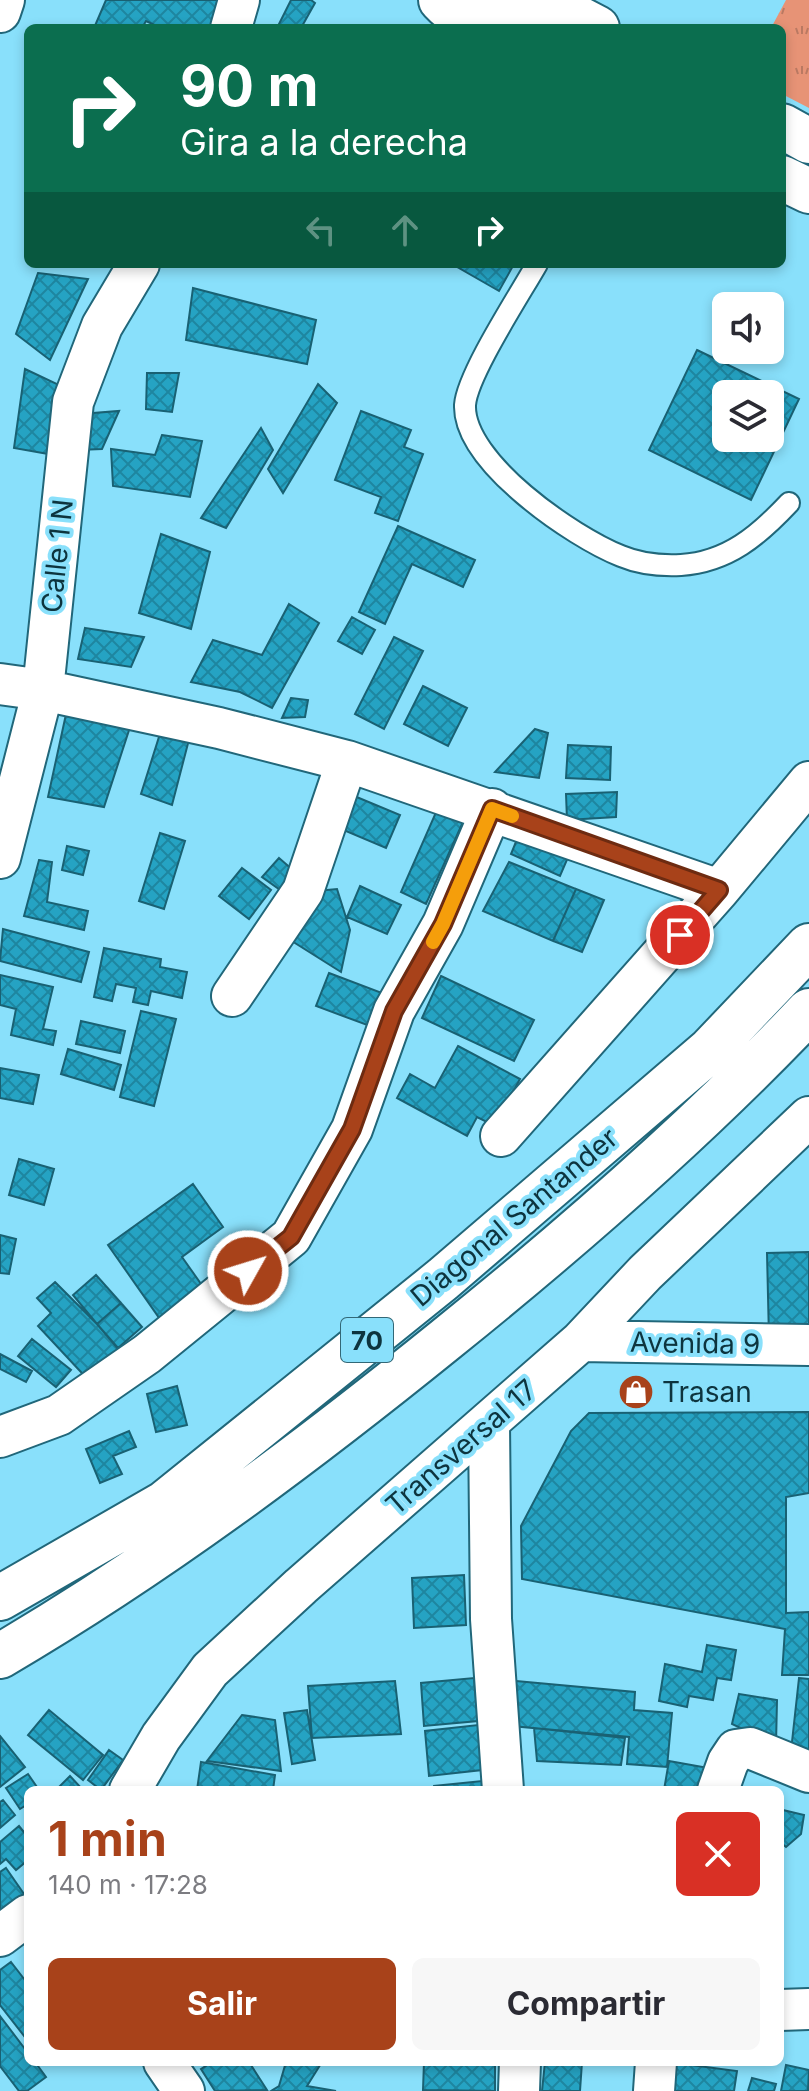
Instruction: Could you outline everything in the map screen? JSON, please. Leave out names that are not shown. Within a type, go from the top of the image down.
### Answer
[{"type":"main road","points":[[441,2],[551,4],[589,24]]},
{"type":"main road","points":[[441,2],[482,24]]},
{"type":"main road","points":[[786,180],[809,191]]},
{"type":"main road","name":"Diagonal Santander","points":[[0,1598],[165,1503],[189,1484],[443,1279],[710,1050],[809,946]]},
{"type":"main road","name":"Diagonal Santander","points":[[0,1656],[166,1551],[363,1407],[560,1247],[740,1084],[809,1011]]},
{"type":"street","points":[[0,12],[4,0]]},
{"type":"street","points":[[232,24],[239,0]]},
{"type":"street","name":"Calle 1 N","points":[[0,858],[43,690],[73,402],[102,326],[137,268]]},
{"type":"street","points":[[0,684],[43,690],[219,728],[347,761],[719,890]]},
{"type":"street","points":[[232,996],[303,891],[347,761]]},
{"type":"street","points":[[501,1136],[719,890],[809,782]]},
{"type":"street","points":[[0,1437],[59,1415],[147,1354],[291,1237],[352,1129],[394,1011],[443,924],[492,809]]},
{"type":"street","name":"Transversal 17","points":[[132,1786],[161,1737],[210,1670],[301,1586],[581,1341],[645,1273],[809,1117]]},
{"type":"street","name":"Avenida 9","points":[[581,1341],[809,1345]]},
{"type":"street","points":[[489,1424],[491,1619],[503,1786]]},
{"type":"street","points":[[719,1786],[736,1750],[750,1748],[809,1772]]},
{"type":"street","points":[[0,1936],[24,1918]]},
{"type":"street","points":[[784,2010],[809,2009]]},
{"type":"street","points":[[167,2066],[184,2091]]},
{"type":"street","points":[[519,2091],[520,2066]]},
{"type":"street","points":[[654,2091],[656,2066]]},
{"type":"lane","points":[[535,268],[468,389],[465,405],[473,437],[516,487],[576,534],[623,557],[648,564],[683,565],[745,545],[789,503]]},
{"type":"green space","points":[[786,0],[809,0],[809,108],[786,96],[786,24],[773,24]]},
{"type":"building","points":[[106,0],[226,0],[215,24],[152,24],[146,21],[144,24],[96,24]]},
{"type":"building","points":[[291,0],[311,0],[315,3],[303,24],[279,24]]},
{"type":"building","points":[[459,268],[512,268],[499,291]]},
{"type":"building","points":[[38,273],[88,279],[50,360],[16,334]]},
{"type":"building","points":[[193,288],[316,320],[307,364],[186,340]]},
{"type":"building","points":[[697,350],[712,357],[712,364],[726,364],[759,380],[712,380],[712,452],[774,452],[751,500],[649,450]]},
{"type":"building","points":[[25,369],[57,384],[54,455],[14,448]]},
{"type":"building","points":[[147,373],[179,373],[172,412],[146,409]]},
{"type":"building","points":[[318,384],[337,403],[283,493],[268,469]]},
{"type":"building","points":[[784,392],[799,399],[784,431]]},
{"type":"building","points":[[119,411],[102,449],[78,450],[81,414]]},
{"type":"building","points":[[361,411],[411,430],[404,447],[423,454],[398,521],[375,513],[381,497],[335,480]]},
{"type":"building","points":[[261,428],[273,450],[226,528],[201,518]]},
{"type":"building","points":[[162,435],[202,441],[190,497],[113,486],[111,449],[155,455]]},
{"type":"building","points":[[398,526],[475,560],[463,587],[412,564],[385,624],[359,612]]},
{"type":"building","points":[[161,534],[210,552],[191,629],[139,613]]},
{"type":"building","points":[[289,604],[319,623],[272,708],[240,692],[191,682],[213,640],[262,655]]},
{"type":"building","points":[[352,617],[375,630],[362,654],[338,641]]},
{"type":"building","points":[[85,628],[144,637],[131,667],[78,659]]},
{"type":"building","points":[[394,637],[423,651],[384,729],[355,714]]},
{"type":"building","points":[[423,686],[467,708],[448,746],[404,724]]},
{"type":"building","points":[[291,698],[308,700],[305,717],[282,718]]},
{"type":"building","points":[[68,705],[132,721],[104,807],[48,797]]},
{"type":"building","points":[[164,721],[192,728],[172,805],[141,794]]},
{"type":"building","points":[[535,729],[548,733],[539,778],[495,772]]},
{"type":"building","points":[[568,745],[611,747],[610,780],[566,778]]},
{"type":"building","points":[[617,792],[616,817],[567,820],[566,794]]},
{"type":"building","points":[[347,793],[400,815],[386,848],[334,826]]},
{"type":"building","points":[[437,810],[463,822],[426,904],[401,892]]},
{"type":"building","points":[[522,827],[572,848],[560,876],[511,854]]},
{"type":"building","points":[[160,833],[185,841],[164,909],[139,901]]},
{"type":"building","points":[[67,846],[89,851],[83,875],[62,870]]},
{"type":"building","points":[[279,858],[294,871],[283,892],[262,877]]},
{"type":"building","points":[[39,860],[52,862],[47,902],[88,911],[84,930],[24,916]]},
{"type":"building","points":[[509,862],[576,889],[553,941],[483,911]]},
{"type":"building","points":[[242,868],[271,890],[249,919],[219,896]]},
{"type":"building","points":[[360,886],[401,905],[387,934],[347,917]]},
{"type":"building","points":[[337,889],[350,930],[341,972],[287,938],[316,891]]},
{"type":"building","points":[[576,889],[604,900],[582,952],[553,941]]},
{"type":"building","points":[[3,929],[89,952],[81,982],[0,961]]},
{"type":"building","points":[[104,948],[161,959],[160,967],[187,972],[182,998],[151,991],[148,1005],[133,1002],[136,988],[116,984],[112,1001],[94,997]]},
{"type":"building","points":[[329,973],[382,993],[370,1026],[316,1006]]},
{"type":"building","points":[[0,975],[53,987],[43,1029],[56,1031],[53,1045],[11,1035],[16,1009],[0,1005]]},
{"type":"building","points":[[441,976],[534,1020],[514,1061],[422,1018]]},
{"type":"building","points":[[141,1011],[176,1019],[154,1106],[120,1097]]},
{"type":"building","points":[[81,1021],[125,1031],[120,1053],[76,1044]]},
{"type":"building","points":[[458,1046],[520,1079],[495,1126],[477,1117],[467,1136],[397,1098],[410,1074],[435,1088]]},
{"type":"building","points":[[68,1049],[121,1065],[114,1090],[61,1074]]},
{"type":"building","points":[[0,1068],[39,1075],[33,1104],[0,1098]]},
{"type":"building","points":[[19,1159],[54,1169],[44,1205],[9,1195]]},
{"type":"building","points":[[193,1184],[223,1227],[182,1257],[206,1291],[162,1322],[108,1245]]},
{"type":"building","points":[[0,1235],[16,1239],[9,1274],[0,1273]]},
{"type":"building","points":[[809,1252],[809,1338],[769,1339],[767,1253]]},
{"type":"building","points":[[96,1275],[121,1303],[97,1324],[73,1295]]},
{"type":"building","points":[[55,1282],[125,1357],[94,1386],[38,1326],[51,1313],[37,1298]]},
{"type":"building","points":[[121,1303],[142,1327],[118,1348],[97,1324]]},
{"type":"building","points":[[32,1339],[71,1370],[56,1387],[18,1356]]},
{"type":"building","points":[[0,1354],[32,1371],[26,1382],[0,1369]]},
{"type":"building","points":[[177,1386],[187,1425],[156,1432],[147,1394]]},
{"type":"building","points":[[809,1412],[809,1493],[786,1497],[786,1613],[809,1612],[809,1675],[782,1675],[785,1629],[522,1579],[521,1526],[571,1431],[589,1413]]},
{"type":"building","points":[[129,1431],[136,1447],[113,1456],[122,1474],[100,1483],[86,1449]]},
{"type":"building","points":[[464,1575],[466,1625],[414,1628],[412,1578]]},
{"type":"building","points":[[707,1645],[736,1650],[731,1680],[717,1678],[713,1700],[689,1696],[687,1707],[659,1701],[665,1664],[702,1672]]},
{"type":"building","points":[[474,1678],[478,1721],[424,1726],[421,1683]]},
{"type":"building","points":[[799,1678],[809,1679],[809,1762],[790,1760]]},
{"type":"building","points":[[395,1681],[401,1734],[312,1738],[308,1686]]},
{"type":"building","points":[[516,1681],[635,1692],[634,1710],[672,1713],[667,1767],[627,1764],[629,1737],[512,1726]]},
{"type":"building","points":[[739,1694],[777,1700],[776,1745],[732,1724]]},
{"type":"building","points":[[49,1710],[103,1755],[83,1780],[28,1735]]},
{"type":"building","points":[[307,1710],[315,1760],[292,1764],[284,1713]]},
{"type":"building","points":[[242,1715],[275,1720],[281,1771],[207,1761]]},
{"type":"building","points":[[478,1725],[482,1770],[429,1776],[425,1731]]},
{"type":"building","points":[[534,1728],[625,1738],[621,1765],[537,1761]]},
{"type":"building","points":[[0,1736],[25,1767],[0,1787]]},
{"type":"building","points":[[109,1750],[123,1760],[104,1786],[96,1786],[88,1780]]},
{"type":"building","points":[[669,1761],[714,1769],[711,1786],[665,1786]]},
{"type":"building","points":[[201,1762],[275,1775],[274,1786],[198,1786]]},
{"type":"building","points":[[28,1774],[36,1786],[24,1786],[24,1806],[20,1809],[6,1788]]},
{"type":"building","points":[[70,1776],[79,1786],[60,1786]]},
{"type":"building","points":[[482,1781],[483,1786],[434,1786]]},
{"type":"building","points":[[3,1800],[15,1815],[0,1828],[0,1802]]},
{"type":"building","points":[[784,1810],[804,1815],[801,1834],[786,1847]]},
{"type":"building","points":[[19,1826],[24,1832],[24,1863],[16,1870],[6,1859],[0,1864],[0,1842]]},
{"type":"building","points":[[6,1868],[24,1894],[0,1911],[0,1872]]},
{"type":"building","points":[[11,1962],[24,1979],[24,2036],[0,2005],[0,1970]]},
{"type":"building","points":[[0,2016],[24,2048],[24,2066],[38,2066],[46,2077],[27,2091],[19,2091],[0,2066]]},
{"type":"building","points":[[786,2065],[809,2070],[808,2091],[781,2091]]},
{"type":"building","points":[[206,2066],[252,2066],[267,2090],[215,2091],[201,2069]]},
{"type":"building","points":[[285,2066],[320,2066],[307,2086],[336,2091],[271,2091],[279,2086]]},
{"type":"building","points":[[424,2066],[495,2066],[495,2091],[423,2090]]},
{"type":"building","points":[[545,2066],[582,2066],[580,2091],[542,2091]]},
{"type":"building","points":[[667,2066],[737,2071],[734,2091],[664,2091]]},
{"type":"building","points":[[752,2078],[776,2084],[774,2091],[748,2091]]},
{"type":"slow traffic","points":[[433,942],[492,809],[512,816]]},
{"type":"place","name":"Trasan","points":[[636,1392]]},
{"type":"route","points":[[248,1271],[291,1237],[352,1129],[394,1011],[443,924],[492,809],[719,890],[680,935]]}]
